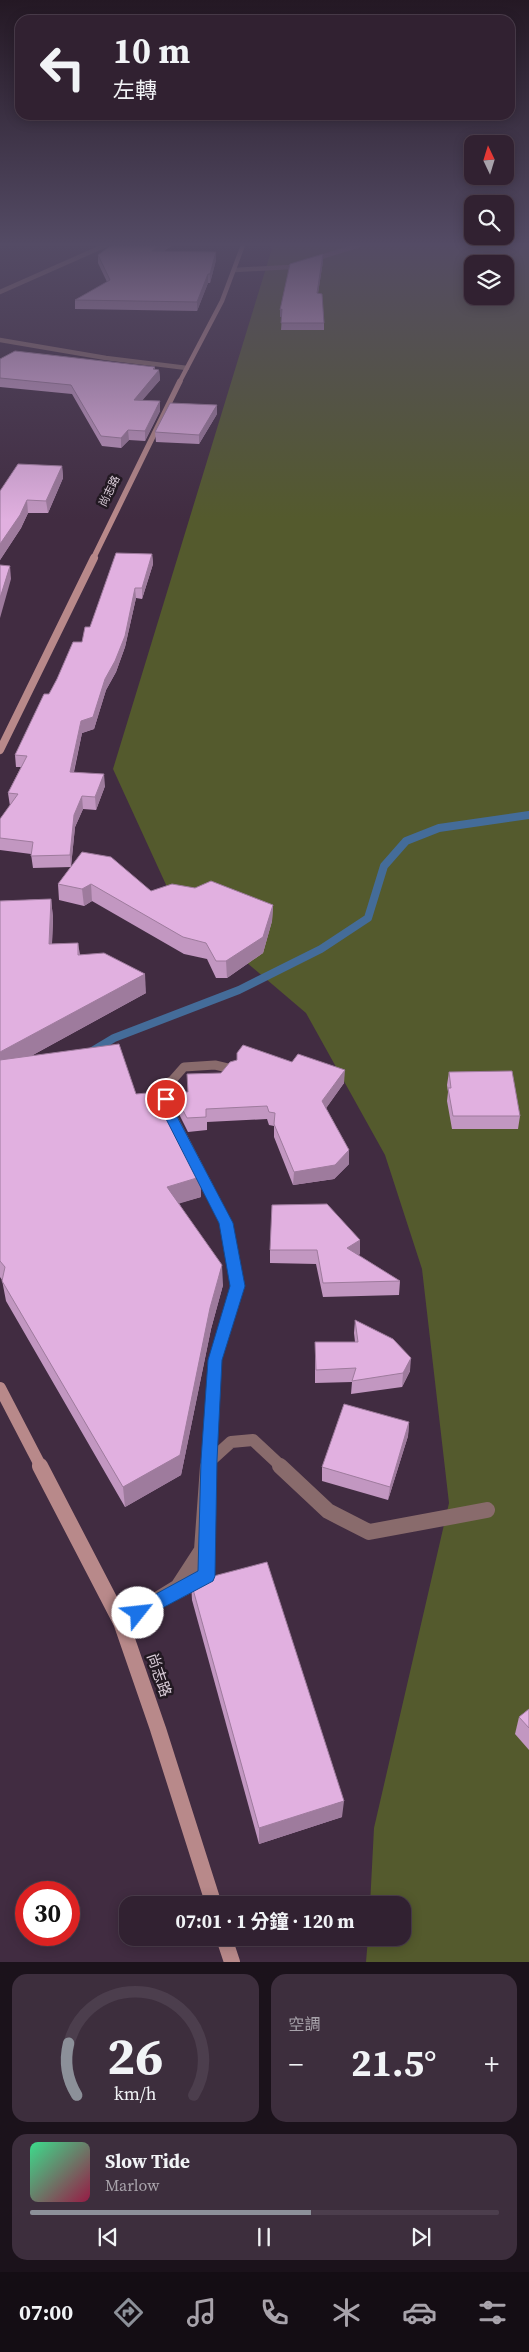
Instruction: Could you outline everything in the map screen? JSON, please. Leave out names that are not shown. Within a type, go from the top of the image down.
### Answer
[{"type":"street","name":"尚志路","points":[[0,750],[202,337]]},
{"type":"street","points":[[0,340],[106,358],[187,368]]},
{"type":"street","points":[[121,1622],[206,1576],[209,1460],[215,1360],[238,1286],[226,1223],[167,1109],[166,1089],[184,1067],[215,1065],[232,1068]]},
{"type":"street","name":"尚志路","points":[[0,1388],[121,1622],[211,1896]]},
{"type":"street","points":[[209,1460],[231,1442],[253,1440],[328,1511],[369,1532],[487,1510]]},
{"type":"street","points":[[227,1946],[232,1962]]},
{"type":"green space","points":[[245,337],[529,337],[529,1962],[366,1962],[367,1946],[411,1946],[411,1896],[370,1896],[374,1828],[449,1503],[422,1269],[385,1155],[306,1013],[173,900],[113,769]]},
{"type":"building","points":[[15,351],[155,367],[153,369],[159,370],[134,400],[160,401],[145,431],[128,430],[121,438],[101,436],[71,385],[0,378],[0,359]]},
{"type":"building","points":[[170,403],[217,405],[199,435],[155,432]]},
{"type":"building","points":[[18,464],[62,466],[46,501],[27,500],[20,515],[0,544],[0,491]]},
{"type":"building","points":[[116,553],[152,554],[142,588],[135,588],[125,636],[105,679],[93,717],[81,721],[70,772],[104,774],[95,797],[82,796],[74,815],[70,855],[31,856],[33,842],[0,838],[0,819],[18,794],[8,793],[27,756],[15,755],[44,694],[49,694],[57,679],[73,642],[82,642],[85,627],[90,627]]},
{"type":"building","points":[[0,565],[10,566],[0,598]]},
{"type":"building","points":[[82,852],[111,857],[151,891],[172,884],[195,888],[211,881],[273,905],[263,937],[226,961],[216,961],[206,943],[183,937],[91,884],[82,889],[58,884]]},
{"type":"building","points":[[51,899],[49,944],[78,943],[78,955],[104,953],[145,974],[0,1052],[0,901]]},
{"type":"building","points":[[119,1044],[136,1094],[158,1092],[169,1113],[163,1113],[200,1177],[167,1187],[222,1265],[210,1308],[180,1455],[123,1487],[2,1281],[5,1267],[0,1261],[0,1060]]},
{"type":"building","points":[[243,1045],[292,1062],[298,1054],[345,1070],[322,1101],[349,1150],[335,1165],[294,1172],[274,1124],[275,1113],[269,1112],[267,1106],[206,1109],[206,1117],[187,1118],[176,1097],[182,1096],[182,1092],[188,1092],[187,1074],[221,1073],[230,1062],[237,1060],[237,1053]]},
{"type":"building","points":[[512,1071],[520,1116],[453,1116],[448,1088],[451,1088],[449,1072]]},
{"type":"building","points":[[327,1204],[360,1240],[347,1248],[400,1281],[323,1283],[317,1250],[270,1250],[272,1205]]},
{"type":"building","points":[[355,1320],[393,1339],[411,1358],[403,1373],[352,1381],[356,1368],[316,1370],[315,1342],[358,1342]]},
{"type":"building","points":[[344,1404],[409,1422],[390,1487],[322,1467]]},
{"type":"building","points":[[267,1562],[344,1801],[259,1828],[191,1582]]},
{"type":"building","points":[[529,1709],[529,1728],[519,1717]]},
{"type":"waterway","points":[[89,1053],[114,1038],[239,990],[321,949],[368,918],[384,866],[406,841],[439,828],[529,815]]},
{"type":"route","points":[[138,1613],[206,1576],[209,1460],[215,1360],[238,1286],[226,1223],[167,1109],[166,1099]]}]
